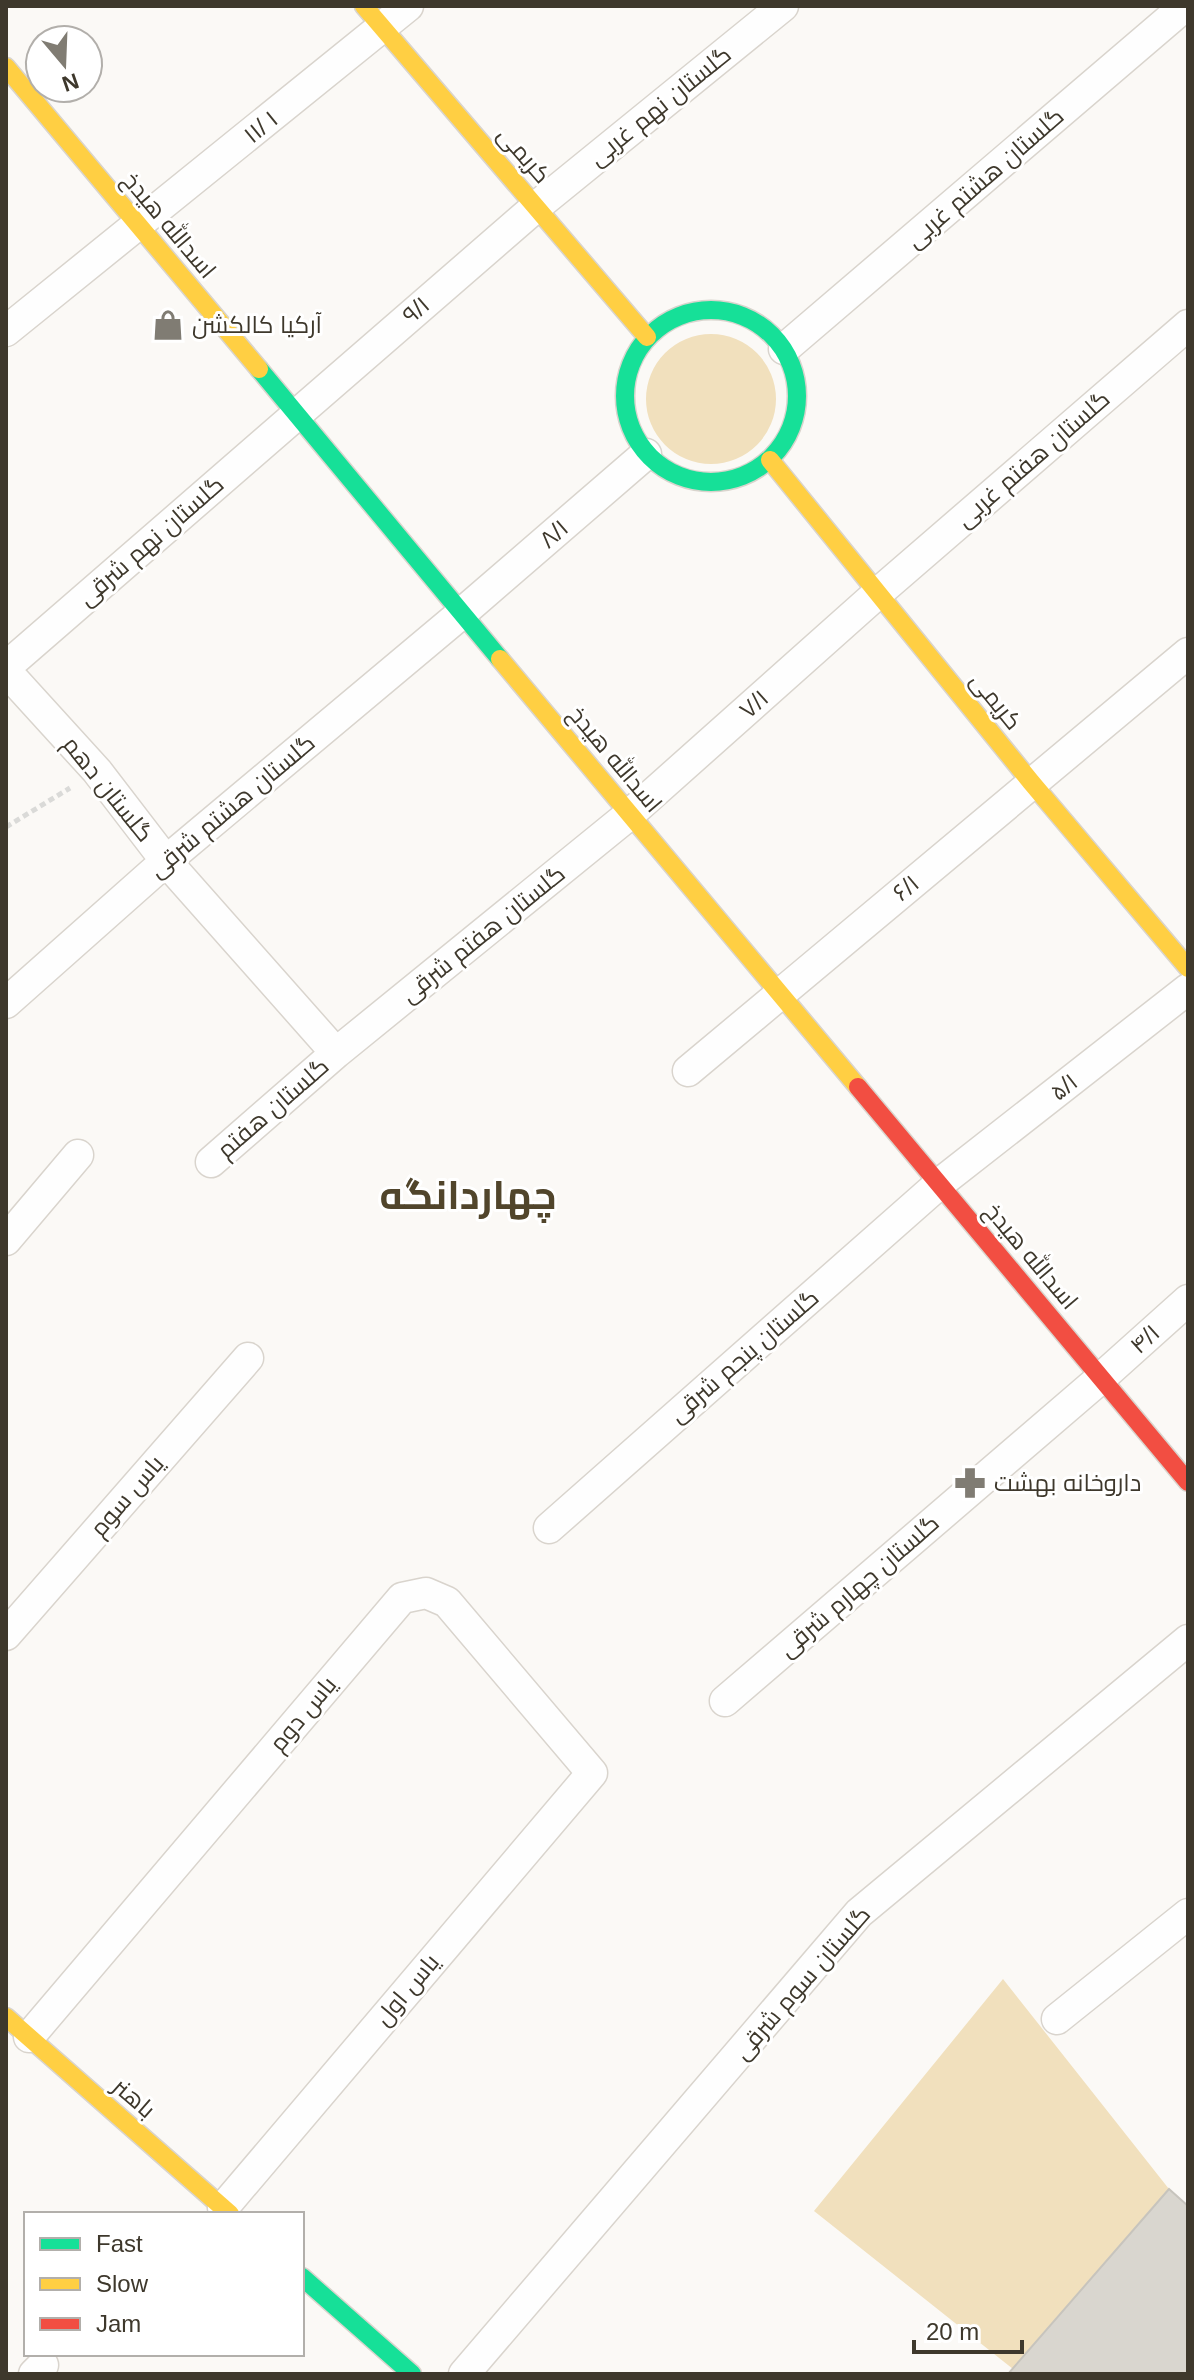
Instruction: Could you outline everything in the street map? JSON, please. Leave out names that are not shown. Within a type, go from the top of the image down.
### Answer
[{"type":"street","name":"۱۱/ ۱","points":[[6,331],[138,226],[373,17],[408,6]]},
{"type":"street","name":"گلستان نهم غربی","points":[[537,206],[783,6]]},
{"type":"street","name":"گلستان هشتم غربی","points":[[784,349],[1185,6]]},
{"type":"street","name":"کریمی","points":[[373,17],[647,337]]},
{"type":"street","name":"اسدالله هیدخ","points":[[6,67],[1188,1482]]},
{"type":"street","name":"۹/۱","points":[[295,414],[537,206]]},
{"type":"street","points":[[719,310],[744,316],[767,329],[784,349],[795,377],[797,407],[788,436],[770,460],[745,476],[717,483],[687,480],[661,468],[646,454],[627,421],[623,391],[630,362],[647,337],[668,321],[692,312],[719,310]]},
{"type":"street","name":"گلستان هفتم غربی","points":[[878,593],[1188,325]]},
{"type":"street","name":"گلستان نهم شرقی","points":[[6,669],[295,414]]},
{"type":"street","name":"۸/۱","points":[[462,613],[646,454]]},
{"type":"street","name":"کریمی","points":[[770,460],[1031,782],[1188,968]]},
{"type":"street","name":"۷/۱","points":[[630,814],[878,593]]},
{"type":"street","name":"گلستان هشتم شرقی","points":[[6,1003],[166,861],[462,613]]},
{"type":"street","name":"۶/۱","points":[[688,1071],[1188,653]]},
{"type":"street","name":"گلستان دهم","points":[[6,669],[97,771],[166,861],[336,1053]]},
{"type":"street","name":"گلستان هفتم شرقی","points":[[336,1053],[630,814]]},
{"type":"street","name":"۵/۱","points":[[939,1184],[1188,989]]},
{"type":"street","name":"گلستان هفتم","points":[[211,1162],[336,1053]]},
{"type":"street","points":[[6,1240],[78,1155]]},
{"type":"street","name":"گلستان پنجم شرقی","points":[[549,1528],[939,1184]]},
{"type":"street","name":"۴/۱","points":[[1101,1378],[1188,1300]]},
{"type":"street","name":"یاس سوم","points":[[6,1635],[248,1358]]},
{"type":"street","name":"گلستان چهارم شرقی","points":[[725,1701],[1101,1378]]},
{"type":"street","name":"یاس دوم","points":[[29,2037],[402,1598],[426,1593],[447,1602],[592,1773]]},
{"type":"street","name":"گلستان سوم شرقی","points":[[464,2374],[859,1913],[1188,1640]]},
{"type":"street","name":"یاس اول","points":[[226,2211],[592,1773]]},
{"type":"street","points":[[1057,2019],[1188,1914]]},
{"type":"street","name":"باهنر","points":[[6,2017],[226,2211]]},
{"type":"street","points":[[304,2279],[412,2374]]},
{"type":"path","points":[[6,827],[97,771]]},
{"type":"shaded area","points":[[711,334],[736,339],[757,353],[771,374],[776,399],[771,424],[757,445],[736,459],[711,464],[686,459],[665,445],[651,424],[646,399],[651,374],[665,353],[686,339]]},
{"type":"shaded area","points":[[1003,1979],[1169,2189],[1013,2369],[814,2211]]},
{"type":"building","points":[[1169,2189],[1188,2206],[1188,2374],[1008,2374]]},
{"type":"traffic: fast","points":[[711,310],[744,316],[772,335],[791,363],[797,396],[791,429],[772,457],[744,476],[711,482],[678,476],[650,457],[631,429],[625,396],[631,363],[650,335],[678,316],[711,310]]},
{"type":"traffic: fast","points":[[259,369],[500,659]]},
{"type":"traffic: fast","points":[[304,2279],[412,2374]]},
{"type":"traffic: slow","points":[[364,6],[647,337]]},
{"type":"traffic: slow","points":[[6,67],[259,369]]},
{"type":"traffic: slow","points":[[770,460],[1031,782],[1188,968]]},
{"type":"traffic: slow","points":[[500,659],[858,1087]]},
{"type":"traffic: slow","points":[[6,2017],[228,2212]]},
{"type":"traffic: jam","points":[[858,1087],[1188,1482]]},
{"type":"place","name":"آرکیا کالکشن","points":[[168,325]]},
{"type":"place","name":"داروخانه بهشت","points":[[970,1483]]},
{"type":"district","name":"چهاردانگه","points":[[468,1195]]}]
